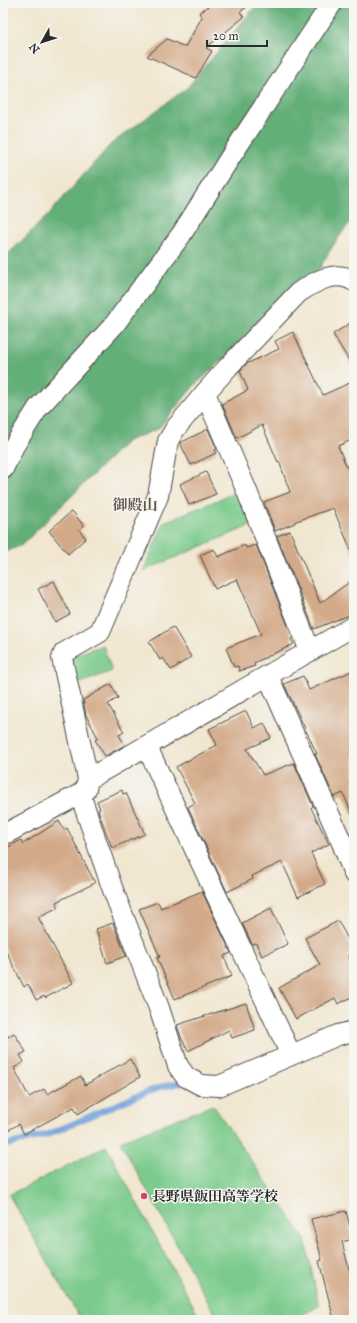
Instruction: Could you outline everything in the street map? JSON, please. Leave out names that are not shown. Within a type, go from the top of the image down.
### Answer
[{"type":"street","points":[[3,469],[14,446],[38,408],[114,325],[180,235],[332,3]]},
{"type":"street","points":[[354,281],[337,276],[323,278],[310,284],[298,293],[238,356],[175,429],[168,441],[158,496],[100,632],[64,653],[62,658],[84,787],[113,890],[158,1008],[178,1066],[186,1077],[201,1086],[219,1086],[338,1035],[354,1031]]},
{"type":"street","points":[[205,393],[246,489],[310,651]]},
{"type":"street","points":[[3,834],[84,787],[233,695],[353,628]]},
{"type":"street","points":[[268,676],[342,843],[354,874]]},
{"type":"street","points":[[147,747],[291,1055]]},
{"type":"green space","points":[[258,3],[354,3],[354,218],[335,243],[319,270],[194,386],[158,429],[127,441],[22,545],[3,553],[3,259],[49,214],[111,144],[187,88]]},
{"type":"green space","points":[[237,492],[252,525],[143,571],[164,522]]},
{"type":"green space","points":[[103,645],[112,671],[75,685],[67,658]]},
{"type":"green space","points":[[213,1105],[305,1239],[319,1306],[294,1320],[218,1320],[120,1141]]},
{"type":"green space","points":[[106,1146],[201,1320],[81,1320],[9,1195]]},
{"type":"building","points":[[212,3],[252,3],[240,12],[244,17],[206,48],[212,51],[196,78],[147,56],[167,39],[185,47],[202,17],[199,13]]},
{"type":"building","points":[[354,321],[354,369],[333,334]]},
{"type":"building","points":[[293,332],[323,395],[354,381],[354,439],[338,446],[354,485],[354,557],[333,508],[294,522],[295,523],[275,531],[264,502],[290,492],[279,461],[278,462],[262,425],[237,438],[222,404],[248,390],[240,371],[246,364],[279,349],[275,341]]},
{"type":"building","points":[[208,429],[217,449],[215,450],[216,453],[191,465],[180,443]]},
{"type":"building","points":[[206,472],[216,494],[189,505],[180,484]]},
{"type":"building","points":[[72,511],[84,526],[79,530],[86,538],[68,554],[49,531]]},
{"type":"building","points":[[290,531],[320,603],[354,579],[354,613],[314,629],[277,536]]},
{"type":"building","points":[[245,545],[246,548],[256,545],[293,638],[291,639],[294,644],[254,663],[255,666],[239,671],[238,666],[234,667],[226,648],[261,634],[237,579],[215,589],[200,555],[214,549],[218,557]]},
{"type":"building","points":[[54,581],[70,614],[55,622],[38,589]]},
{"type":"building","points":[[173,627],[191,657],[171,670],[163,658],[160,660],[149,642]]},
{"type":"building","points":[[354,670],[354,818],[343,793],[334,797],[315,754],[317,754],[284,684],[303,676],[309,690]]},
{"type":"building","points":[[111,684],[118,698],[108,704],[124,732],[119,735],[125,745],[105,756],[95,740],[98,738],[86,715],[83,700]]},
{"type":"building","points":[[246,711],[254,728],[264,723],[271,738],[247,749],[263,775],[294,763],[313,806],[311,808],[329,844],[311,853],[325,884],[298,897],[282,862],[252,876],[253,879],[227,892],[188,807],[195,803],[176,767],[217,745],[209,729]]},
{"type":"building","points":[[122,790],[123,794],[126,793],[145,834],[112,848],[98,810],[100,809],[97,801]]},
{"type":"building","points":[[59,821],[64,830],[67,828],[95,883],[56,902],[59,907],[38,917],[73,983],[45,998],[44,996],[36,1000],[28,984],[24,987],[3,945],[3,850],[21,840],[23,844]]},
{"type":"building","points":[[202,891],[231,953],[224,956],[232,976],[175,999],[157,958],[160,957],[139,909],[158,902],[161,908]]},
{"type":"building","points":[[271,908],[288,944],[262,956],[256,943],[252,944],[242,923]]},
{"type":"building","points":[[338,921],[354,950],[354,952],[348,955],[354,969],[354,996],[338,1004],[335,998],[296,1019],[279,988],[320,965],[305,938]]},
{"type":"building","points":[[113,923],[126,956],[107,963],[96,929]]},
{"type":"building","points":[[246,1003],[255,1030],[232,1038],[229,1030],[188,1051],[177,1025]]},
{"type":"building","points":[[3,1028],[8,1037],[14,1033],[26,1052],[20,1055],[24,1062],[14,1068],[29,1097],[44,1089],[47,1094],[81,1076],[85,1085],[130,1059],[140,1077],[78,1114],[74,1107],[24,1134],[19,1124],[3,1133]]},
{"type":"building","points":[[346,1211],[353,1239],[342,1242],[354,1288],[354,1320],[334,1320],[319,1261],[322,1260],[311,1219]]},
{"type":"waterway","points":[[3,1146],[49,1134],[146,1092],[181,1083]]},
{"type":"place","name":"長野県飯田高等学校","points":[[144,1196]]},
{"type":"district","name":"御殿山","points":[[135,505]]}]
